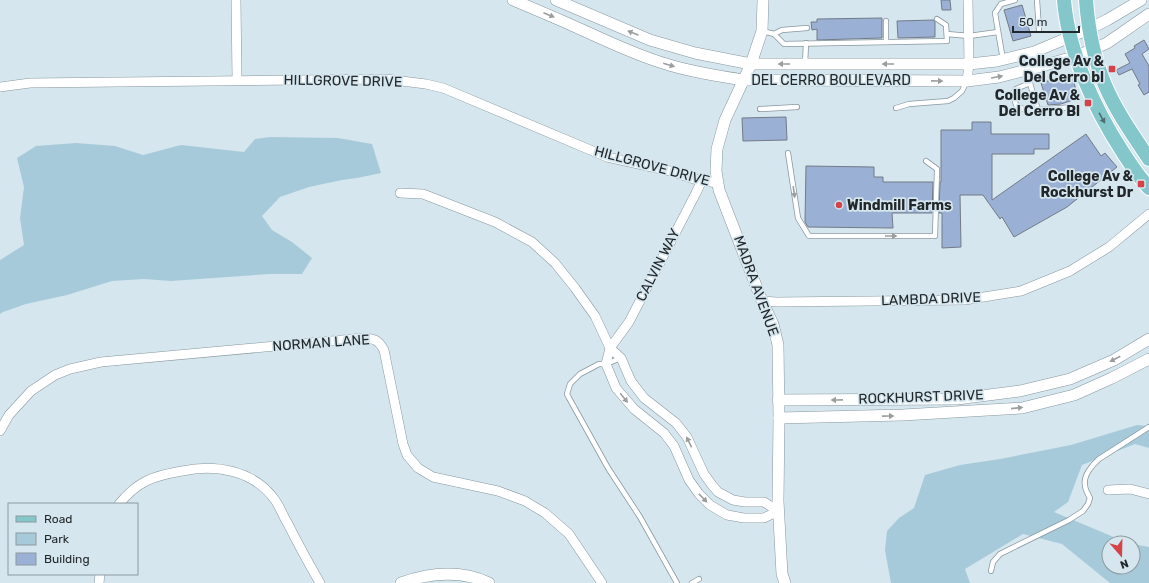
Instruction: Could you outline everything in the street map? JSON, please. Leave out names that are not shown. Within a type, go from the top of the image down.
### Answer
[{"type":"main road","points":[[1064,0],[1071,37],[1077,56],[1088,87],[1102,118],[1138,176],[1149,188]]},
{"type":"main road","points":[[1086,0],[1089,29],[1106,87],[1124,123],[1149,159]]},
{"type":"street","points":[[236,0],[237,80]]},
{"type":"street","name":"DEL CERRO BOULEVARD","points":[[513,0],[643,56],[689,71],[744,80],[967,82],[999,77],[1077,56],[1094,49],[1116,37],[1149,14]]},
{"type":"street","name":"DEL CERRO BOULEVARD","points":[[556,0],[650,40],[695,54],[751,64],[969,64],[1003,60],[1034,52],[1071,37],[1089,29],[1141,0]]},
{"type":"street","name":"MADRA AVENUE","points":[[763,0],[762,31],[751,64],[725,120],[717,149],[716,171],[717,184],[762,301],[773,324],[778,345],[778,512],[782,574],[786,583]]},
{"type":"street","points":[[967,82],[969,64],[968,0]]},
{"type":"street","name":"HILLGROVE DRIVE","points":[[0,87],[30,83],[237,80],[385,79],[426,84],[444,88],[607,157],[670,171],[717,184]]},
{"type":"street","name":"CALVIN WAY","points":[[610,348],[629,322],[702,180]]},
{"type":"street","points":[[400,193],[423,194],[495,222],[532,242],[555,263],[575,288],[595,316],[610,348],[621,358],[631,381],[644,398],[676,423],[687,437],[704,474],[718,492],[733,500],[745,502],[764,502],[778,512]]},
{"type":"street","name":"LAMBDA DRIVE","points":[[762,301],[965,300],[1021,291],[1070,271],[1109,247],[1149,214]]},
{"type":"street","name":"NORMAN LANE","points":[[0,431],[9,415],[31,391],[55,375],[70,369],[101,362],[364,338],[375,339],[380,343],[384,350],[403,444],[407,455],[418,468],[433,477],[498,491],[525,501],[545,513],[569,534],[602,583]]},
{"type":"street","name":"ROCKHURST DRIVE","points":[[778,400],[957,399],[1020,391],[1070,379],[1114,360],[1149,339]]},
{"type":"street","points":[[610,348],[606,364],[616,388],[634,410],[664,433],[674,446],[689,480],[699,494],[710,505],[728,515],[744,518],[764,518],[778,512]]},
{"type":"street","name":"ROCKHURST DRIVE","points":[[779,418],[903,415],[1022,408],[1074,395],[1149,359]]},
{"type":"street","points":[[120,503],[136,487],[159,475],[199,468],[228,470],[242,474],[263,487],[275,500],[320,583]]},
{"type":"street","points":[[1108,490],[1130,489],[1149,494]]},
{"type":"street","points":[[401,583],[423,576],[444,574],[465,576],[489,583]]},
{"type":"lane","points":[[1003,60],[995,13],[1001,4],[1015,0]]},
{"type":"lane","points":[[1037,0],[1039,30]]},
{"type":"lane","points":[[762,31],[774,34],[784,44],[947,41],[948,34],[946,25],[937,19]]},
{"type":"lane","points":[[886,21],[886,42]]},
{"type":"lane","points":[[774,34],[782,30],[807,28]]},
{"type":"lane","points":[[948,34],[969,36],[998,32]]},
{"type":"lane","points":[[806,43],[806,64]]},
{"type":"lane","points":[[1026,70],[1038,110]]},
{"type":"lane","points":[[896,108],[909,104],[948,101],[962,91],[967,82]]},
{"type":"lane","points":[[1026,109],[1016,105],[1013,94],[1016,89],[1030,83]]},
{"type":"lane","points":[[760,109],[797,107]]},
{"type":"lane","points":[[1032,109],[1038,110],[1073,107],[1075,114]]},
{"type":"lane","points":[[788,153],[798,218],[808,236],[935,236],[937,169],[926,161]]},
{"type":"lane","points":[[621,358],[606,364],[599,364],[580,374],[570,384],[567,394],[608,468],[640,517],[677,583]]},
{"type":"lane","points":[[991,571],[993,562],[1000,554],[1084,511],[1090,498],[1084,485],[1088,471],[1092,465],[1098,459],[1149,427]]},
{"type":"lane","points":[[692,583],[698,579]]},
{"type":"green space","points":[[270,137],[338,138],[372,144],[381,173],[309,187],[280,197],[262,216],[272,230],[292,242],[312,258],[302,274],[269,274],[171,281],[144,279],[112,281],[67,295],[26,304],[0,314],[0,260],[24,245],[20,218],[24,187],[17,158],[36,146],[76,143],[115,146],[143,155],[181,145],[244,152],[255,139]]},
{"type":"green space","points":[[1137,425],[1149,426],[1149,448],[1135,444],[1082,465],[1068,502],[1054,512],[1109,535],[1101,535],[1101,575],[1141,575],[1141,546],[1149,547],[1149,583],[1110,583],[1062,544],[1023,534],[965,569],[970,583],[891,583],[885,550],[887,531],[899,518],[914,508],[925,475],[960,465],[1071,445]]},
{"type":"building","points":[[941,0],[950,0],[951,10],[942,10]]},
{"type":"building","points":[[1022,5],[1031,36],[1013,41],[1004,10]]},
{"type":"building","points":[[882,18],[882,38],[817,40],[817,29],[812,30],[811,22],[817,22],[817,19]]},
{"type":"building","points":[[934,20],[935,37],[898,38],[897,21]]},
{"type":"building","points":[[1144,40],[1149,49],[1142,54],[1149,66],[1149,92],[1144,95],[1138,85],[1140,84],[1132,69],[1119,75],[1116,70],[1130,63],[1125,54]]},
{"type":"building","points":[[1068,75],[1070,80],[1073,79],[1076,90],[1074,91],[1076,99],[1061,104],[1048,105],[1041,83]]},
{"type":"building","points":[[786,117],[787,140],[743,141],[742,118]]},
{"type":"building","points":[[972,122],[991,122],[991,134],[1049,134],[1049,149],[1034,149],[1034,154],[992,154],[992,200],[1086,134],[1101,156],[1105,153],[1117,167],[1067,207],[1014,237],[1002,217],[1000,219],[983,195],[960,195],[961,247],[942,248],[942,213],[939,213],[941,182],[941,130],[972,130]]},
{"type":"building","points":[[806,166],[874,167],[874,177],[883,177],[883,182],[933,182],[932,213],[892,213],[893,228],[808,227],[805,222]]},
{"type":"place","name":"College Av & Del Cerro bl","points":[[1112,69]]},
{"type":"place","name":"College Av & Del Cerro Bl","points":[[1088,103]]},
{"type":"place","name":"College Av & Rockhurst Dr","points":[[1141,184]]},
{"type":"place","name":"Windmill Farms","points":[[839,205]]}]
